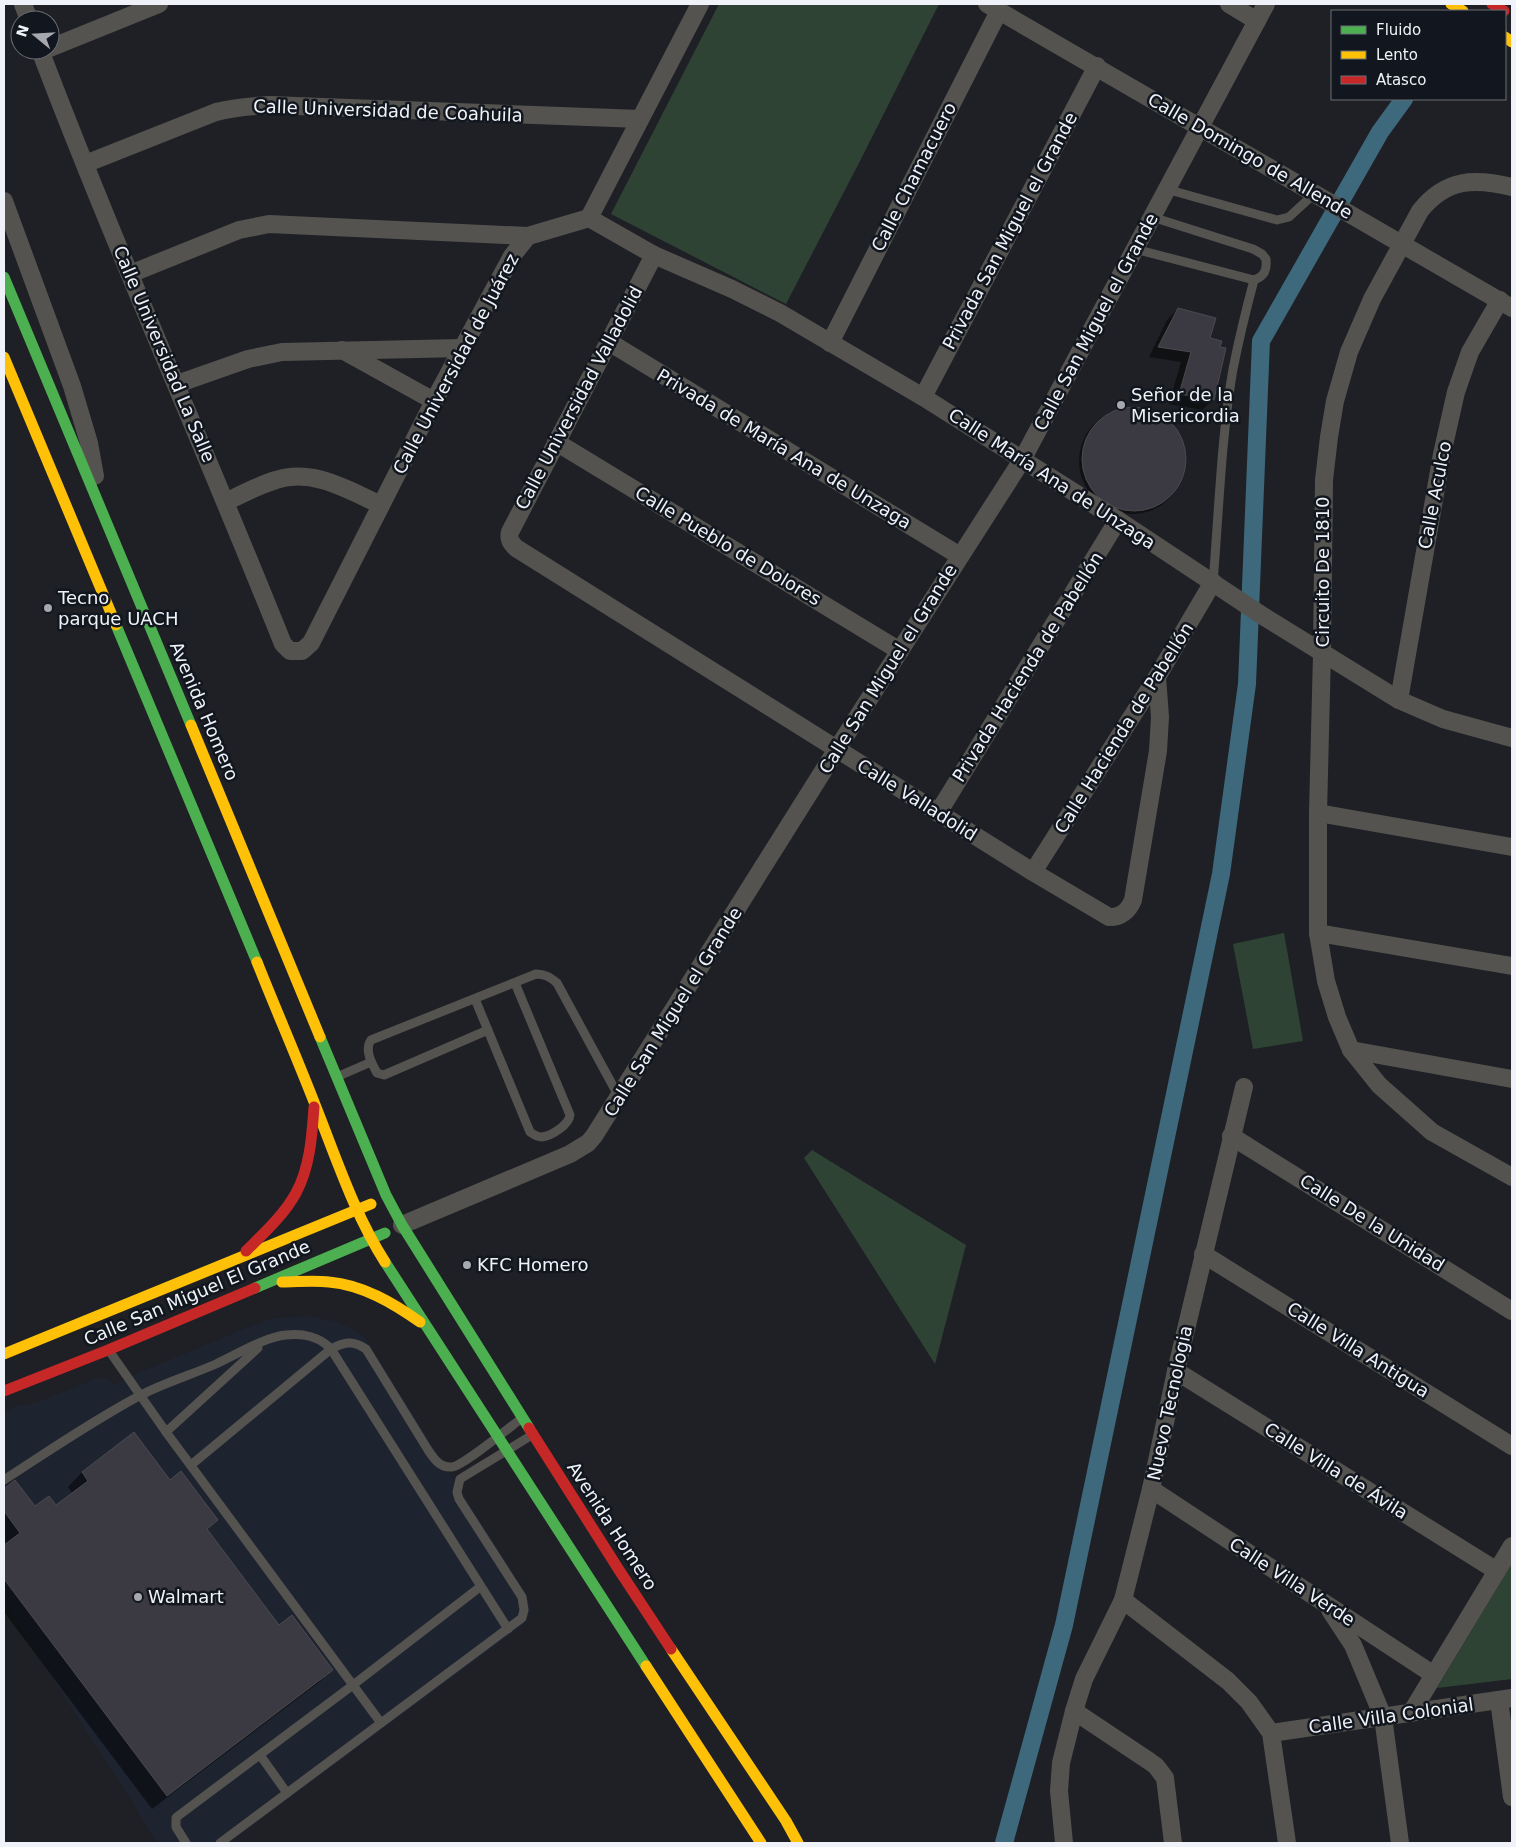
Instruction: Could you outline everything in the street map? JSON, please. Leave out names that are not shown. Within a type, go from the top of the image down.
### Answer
[{"type":"main road","name":"Avenida Homero","points":[[4,277],[386,1196],[532,1435],[618,1570],[786,1821],[798,1843]]},
{"type":"main road","points":[[4,357],[306,1081],[357,1211],[371,1240],[761,1843]]},
{"type":"main road","points":[[240,1257],[281,1214],[295,1194],[303,1177],[309,1153],[314,1102]]},
{"type":"main road","name":"Calle San Miguel El Grande","points":[[4,1354],[357,1211],[386,1196]]},
{"type":"main road","name":"Calle San Miguel El Grande","points":[[4,1391],[108,1350],[264,1283],[371,1240],[402,1225]]},
{"type":"main road","points":[[264,1283],[337,1283],[360,1289],[399,1307],[427,1327]]},
{"type":"street","points":[[60,44],[159,4]]},
{"type":"street","points":[[589,218],[700,4]]},
{"type":"street","points":[[1229,4],[1257,21]]},
{"type":"street","name":"Calle San Miguel el Grande","points":[[402,1225],[570,1154],[581,1148],[594,1136],[837,749],[1022,460],[1266,4]]},
{"type":"street","name":"Calle Domingo de Allende","points":[[993,7],[1506,304]]},
{"type":"street","name":"Calle Chamacuero","points":[[830,343],[993,7]]},
{"type":"street","name":"Calle Universidad La Salle","points":[[48,60],[85,164],[283,644],[296,652]]},
{"type":"street","name":"Privada San Miguel el Grande","points":[[923,397],[1097,66]]},
{"type":"street","name":"Calle Universidad de Coahuila","points":[[85,164],[216,112],[230,108],[252,106],[270,105],[640,120]]},
{"type":"street","name":"Circuito De 1810","points":[[1352,1050],[1337,1017],[1326,981],[1318,933],[1318,813],[1324,480],[1335,401],[1349,352],[1372,299],[1420,211],[1430,198],[1442,190],[1463,182],[1492,182],[1512,187]]},
{"type":"street","points":[[4,201],[72,386],[89,443],[99,506]]},
{"type":"street","name":"Calle María Ana de Unzaga","points":[[589,218],[654,255],[732,289],[780,313],[923,397],[1118,520],[1322,653],[1399,700],[1443,719],[1512,738]]},
{"type":"street","name":"Calle Universidad de Juárez","points":[[296,652],[302,652],[311,643],[434,401],[517,249],[528,236],[589,218]]},
{"type":"street","points":[[130,274],[238,230],[269,224],[528,236]]},
{"type":"street","name":"Calle Universidad Valladolid","points":[[510,542],[508,536],[510,532],[654,255]]},
{"type":"street","name":"Calle Aculco","points":[[1399,700],[1442,454],[1456,392],[1470,352],[1506,304]]},
{"type":"street","name":"Privada de María Ana de Unzaga","points":[[609,342],[960,556]]},
{"type":"street","points":[[177,384],[248,359],[268,354],[300,350],[462,348]]},
{"type":"street","points":[[342,350],[434,401]]},
{"type":"street","name":"Calle Pueblo de Dolores","points":[[556,442],[900,651]]},
{"type":"street","points":[[226,502],[275,480],[304,477],[332,482],[381,505]]},
{"type":"street","name":"Privada Hacienda de Pabellón","points":[[938,813],[1118,520]]},
{"type":"street","name":"Calle Valladolid","points":[[510,542],[516,548],[938,813],[1109,918],[1121,916],[1130,906],[1158,751],[1160,717],[1157,678]]},
{"type":"street","name":"Calle Hacienda de Pabellón","points":[[1033,872],[1157,678],[1213,582]]},
{"type":"street","points":[[1318,813],[1512,847]]},
{"type":"street","points":[[1318,933],[1512,966]]},
{"type":"street","points":[[1352,1050],[1512,1079]]},
{"type":"street","points":[[1352,1050],[1379,1085],[1432,1132],[1512,1177]]},
{"type":"street","name":"Nuevo Tecnologia","points":[[1064,1843],[1059,1791],[1061,1763],[1084,1679],[1123,1600],[1151,1489],[1203,1254],[1244,1087]]},
{"type":"street","name":"Calle De la Unidad","points":[[1231,1136],[1512,1311]]},
{"type":"street","name":"Calle Villa Antigua","points":[[1203,1254],[1512,1446]]},
{"type":"street","name":"Calle Villa de Ávila","points":[[1176,1371],[1497,1571]]},
{"type":"street","name":"Calle Villa Verde","points":[[1151,1489],[1434,1675]]},
{"type":"street","points":[[1411,1713],[1512,1546]]},
{"type":"street","points":[[1123,1600],[1228,1682],[1249,1702],[1270,1733],[1287,1843]]},
{"type":"street","points":[[1327,1605],[1353,1645],[1383,1717],[1400,1843]]},
{"type":"street","points":[[1505,1699],[1512,1797]]},
{"type":"street","name":"Calle Villa Colonial","points":[[1270,1733],[1505,1699]]},
{"type":"street","points":[[1074,1711],[1149,1761],[1161,1772],[1165,1778],[1174,1843]]},
{"type":"lane","points":[[1166,189],[1277,220],[1289,217],[1319,197]]},
{"type":"lane","points":[[1135,249],[1254,280],[1260,278],[1265,273],[1267,267],[1266,259],[1262,254],[1253,249],[1152,217]]},
{"type":"lane","points":[[1213,582],[1226,417],[1239,343],[1254,280]]},
{"type":"lane","points":[[488,1030],[384,1075],[377,1073],[371,1062],[368,1048],[371,1040],[515,982],[536,974],[542,974],[552,978],[557,983],[619,1097]]},
{"type":"lane","points":[[475,999],[530,1132],[544,1137],[566,1125],[570,1120],[570,1115],[515,982]]},
{"type":"lane","points":[[337,1077],[371,1062]]},
{"type":"lane","points":[[4,1480],[140,1395],[199,1372],[266,1341],[285,1335],[304,1335],[325,1343],[331,1349],[508,1630]]},
{"type":"lane","points":[[166,1432],[266,1341]]},
{"type":"lane","points":[[191,1464],[331,1349],[346,1342],[356,1343],[366,1349],[428,1450],[440,1464],[454,1467],[522,1418]]},
{"type":"lane","points":[[108,1350],[166,1432],[381,1723]]},
{"type":"lane","points":[[220,1843],[520,1621],[523,1616],[524,1603],[522,1597],[457,1492],[460,1479],[506,1449],[532,1435]]},
{"type":"lane","points":[[186,1843],[176,1827],[176,1818],[480,1587]]},
{"type":"lane","points":[[260,1755],[287,1793]]},
{"type":"shaded area","points":[[310,1316],[338,1323],[359,1332],[365,1338],[527,1596],[531,1610],[526,1621],[519,1628],[229,1843],[158,1843],[4,1602],[4,1412],[17,1406],[32,1404],[101,1377],[108,1379],[113,1385],[264,1321],[277,1318]]},
{"type":"green space","points":[[719,4],[939,4],[786,304],[611,214]]},
{"type":"green space","points":[[1284,933],[1303,1041],[1253,1049],[1233,944]]},
{"type":"green space","points":[[812,1150],[966,1245],[935,1364],[804,1158]]},
{"type":"green space","points":[[1512,1563],[1512,1679],[1437,1688]]},
{"type":"building","points":[[1178,308],[1216,318],[1210,338],[1222,341],[1220,347],[1226,348],[1214,400],[1179,394],[1191,352],[1158,347]]},
{"type":"building","points":[[1134,407],[1154,411],[1163,415],[1171,422],[1178,430],[1182,439],[1186,459],[1182,479],[1178,488],[1171,496],[1163,503],[1154,507],[1134,511],[1114,507],[1105,503],[1097,496],[1090,488],[1086,479],[1082,459],[1086,439],[1090,430],[1097,422],[1105,415],[1114,411]]},
{"type":"building","name":"Walmart","points":[[134,1432],[170,1480],[181,1471],[218,1520],[207,1529],[279,1625],[292,1615],[333,1670],[167,1796],[4,1579],[4,1545],[20,1533],[4,1511],[4,1489],[15,1480],[35,1506],[49,1496],[56,1505],[88,1481],[82,1472]]},
{"type":"waterway","points":[[1004,1843],[1064,1625],[1221,874],[1247,684],[1261,341],[1380,132],[1403,100]]},
{"type":"traffic: fast","points":[[4,277],[191,725]]},
{"type":"traffic: fast","points":[[116,625],[257,962]]},
{"type":"traffic: fast","points":[[320,1037],[386,1195],[402,1225],[529,1428]]},
{"type":"traffic: fast","points":[[255,1288],[385,1233]]},
{"type":"traffic: fast","points":[[385,1262],[646,1666]]},
{"type":"traffic: slow","points":[[1451,4],[1461,10]]},
{"type":"traffic: slow","points":[[1506,38],[1512,42]]},
{"type":"traffic: slow","points":[[4,357],[116,625]]},
{"type":"traffic: slow","points":[[191,725],[320,1037]]},
{"type":"traffic: slow","points":[[257,962],[350,1193],[366,1228],[385,1262]]},
{"type":"traffic: slow","points":[[4,1354],[371,1204]]},
{"type":"traffic: slow","points":[[282,1282],[323,1281],[354,1287],[377,1296],[420,1322]]},
{"type":"traffic: slow","points":[[671,1649],[786,1821],[798,1843]]},
{"type":"traffic: slow","points":[[646,1666],[761,1843]]},
{"type":"traffic: jam","points":[[1492,4],[1502,10]]},
{"type":"traffic: jam","points":[[246,1251],[280,1216],[301,1183],[310,1151],[314,1107]]},
{"type":"traffic: jam","points":[[4,1391],[108,1350],[255,1288]]},
{"type":"traffic: jam","points":[[529,1428],[671,1649]]},
{"type":"place","name":"Señor de la Misericordia","points":[[1121,405]]},
{"type":"place","name":"Tecno parque UACH","points":[[48,608]]},
{"type":"place","name":"KFC Homero","points":[[467,1265]]},
{"type":"place","name":"Walmart","points":[[138,1597]]}]
